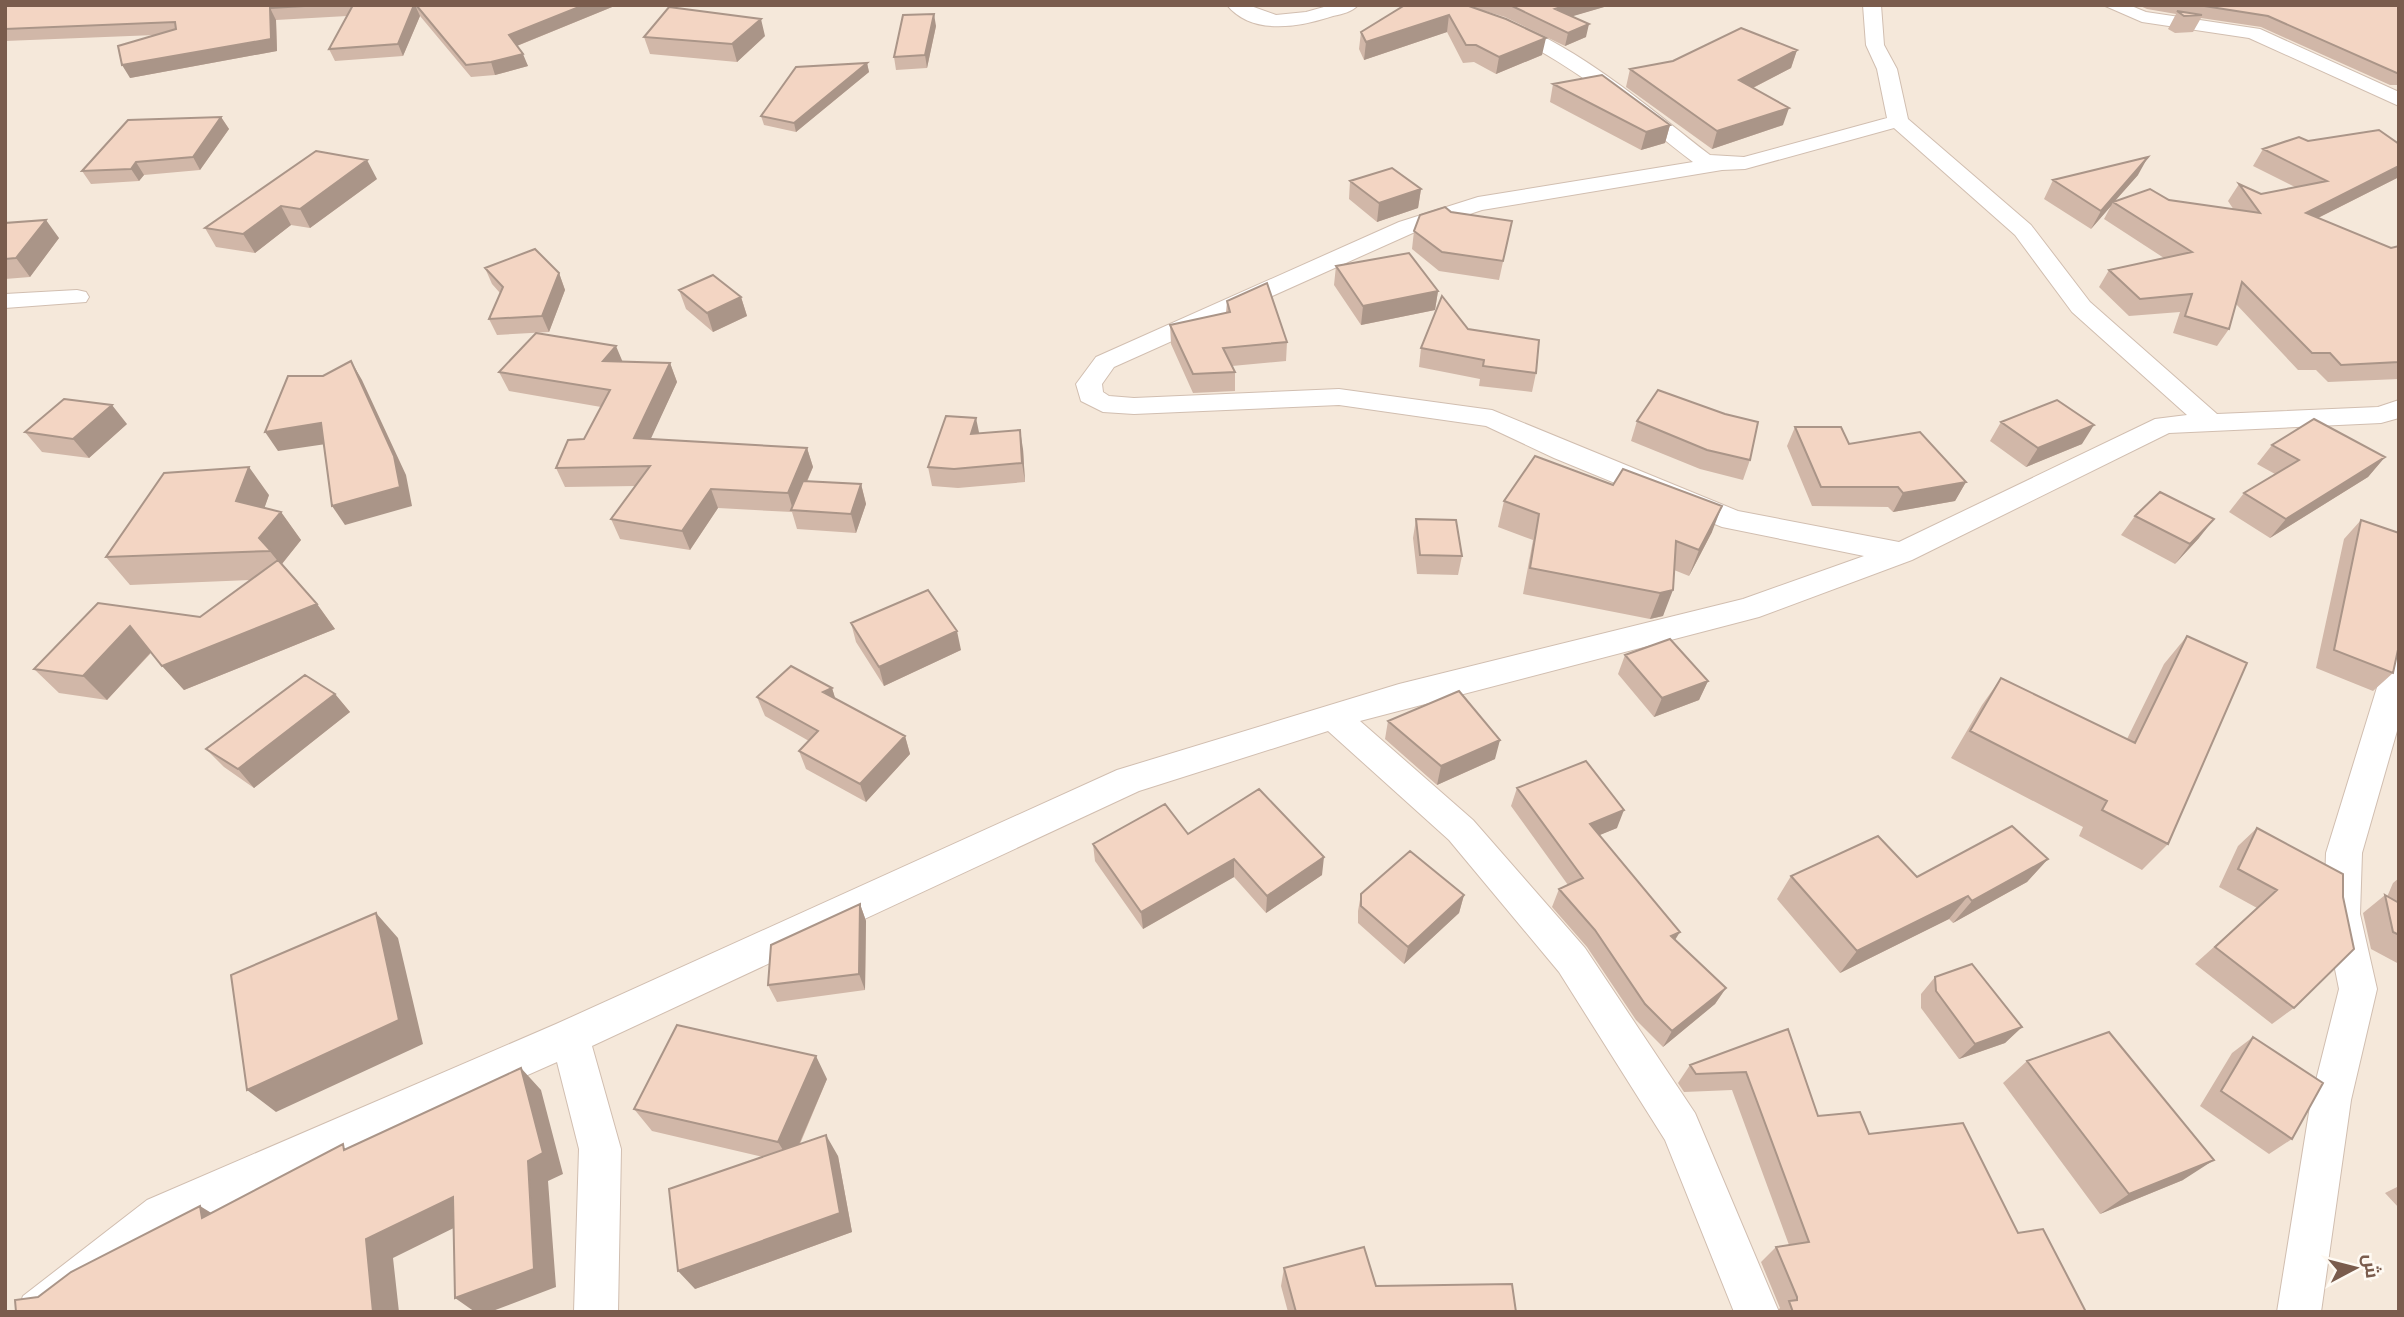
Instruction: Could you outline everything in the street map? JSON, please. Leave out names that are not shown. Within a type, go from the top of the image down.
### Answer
[{"type":"street","points":[[1236,5],[1242,11],[1266,20],[1297,20],[1349,5]]},
{"type":"street","points":[[1434,5],[1477,17],[1530,39],[1599,81],[1703,160],[1721,164]]},
{"type":"street","points":[[1872,5],[1875,45],[1887,69],[1898,121],[2024,230],[2081,307],[2210,422]]},
{"type":"street","points":[[2112,5],[2142,17],[2253,33],[2399,100]]},
{"type":"street","points":[[1898,121],[1745,163],[1721,164],[1479,204],[1407,227],[1105,362],[1088,384],[1090,395],[1103,404],[1134,406],[1339,397],[1492,418],[1564,452],[1732,520],[1902,553]]},
{"type":"street","points":[[5,301],[77,297]]},
{"type":"street","points":[[39,1312],[162,1215],[570,1037],[1129,780],[1399,696],[1748,610],[1902,553],[2164,425],[2381,415],[2399,408]]},
{"type":"street","points":[[2299,1312],[2331,1100],[2358,989],[2342,914],[2344,853],[2399,668]]},
{"type":"street","points":[[1333,716],[1461,830],[1572,960],[1680,1127],[1757,1312]]},
{"type":"street","points":[[570,1037],[600,1149],[596,1312]]},
{"type":"shaded area","points":[[5,5],[2399,5],[2399,1312],[5,1312]]},
{"type":"building","points":[[5,5],[322,5],[270,8],[271,39],[122,65],[118,46],[176,29],[175,22],[5,29]]},
{"type":"building","points":[[353,5],[414,5],[398,44],[329,49]]},
{"type":"building","points":[[416,5],[584,5],[509,35],[523,54],[466,65]]},
{"type":"building","points":[[1405,5],[1466,5],[1506,19],[1546,38],[1499,57],[1476,45],[1466,45],[1449,15],[1366,42],[1361,32]]},
{"type":"building","points":[[1510,5],[1567,5],[1555,9],[1589,24],[1568,33]]},
{"type":"building","points":[[2198,5],[2399,5],[2399,74],[2268,16]]},
{"type":"building","points":[[669,7],[761,19],[732,44],[644,37]]},
{"type":"building","points":[[2177,11],[2202,15],[2184,16]]},
{"type":"building","points":[[934,14],[925,55],[894,57],[903,15]]},
{"type":"building","points":[[1741,28],[1797,50],[1739,80],[1789,108],[1717,131],[1630,69],[1673,61]]},
{"type":"building","points":[[867,63],[794,123],[761,116],[796,67]]},
{"type":"building","points":[[1602,75],[1670,125],[1646,132],[1553,84]]},
{"type":"building","points":[[221,117],[193,157],[136,162],[131,169],[82,171],[128,120]]},
{"type":"building","points":[[2379,130],[2399,144],[2399,166],[2306,213],[2391,248],[2399,246],[2399,362],[2341,365],[2330,353],[2312,353],[2242,282],[2229,329],[2185,316],[2192,294],[2140,299],[2109,270],[2192,252],[2113,202],[2150,189],[2169,200],[2260,213],[2239,184],[2261,194],[2327,181],[2263,149],[2299,137],[2308,141]]},
{"type":"building","points":[[316,151],[367,160],[300,209],[281,206],[243,234],[205,228]]},
{"type":"building","points":[[2148,157],[2101,211],[2053,180]]},
{"type":"building","points":[[1392,168],[1421,189],[1379,203],[1350,181]]},
{"type":"building","points":[[1445,207],[1451,212],[1512,221],[1503,261],[1442,252],[1414,231],[1420,215]]},
{"type":"building","points":[[46,220],[16,258],[5,259],[5,223]]},
{"type":"building","points":[[535,249],[559,273],[542,316],[489,319],[503,287],[485,268]]},
{"type":"building","points":[[1409,253],[1438,291],[1363,306],[1336,266]]},
{"type":"building","points":[[713,275],[741,297],[707,313],[679,290]]},
{"type":"building","points":[[1267,283],[1287,342],[1223,348],[1235,372],[1193,374],[1170,325],[1230,312],[1227,301]]},
{"type":"building","points":[[1442,296],[1468,329],[1539,340],[1536,373],[1483,366],[1484,360],[1421,348]]},
{"type":"building","points":[[536,333],[616,346],[603,361],[670,363],[634,438],[807,448],[788,493],[711,489],[682,531],[611,519],[650,466],[556,468],[568,440],[584,439],[610,390],[499,372]]},
{"type":"building","points":[[351,361],[394,456],[400,487],[332,506],[321,423],[265,432],[288,376],[323,376]]},
{"type":"building","points":[[1658,390],[1725,414],[1758,422],[1750,460],[1707,450],[1637,421]]},
{"type":"building","points":[[64,399],[112,405],[73,439],[25,432]]},
{"type":"building","points":[[2057,400],[2094,425],[2038,448],[2001,422]]},
{"type":"building","points":[[946,416],[976,418],[971,434],[1020,430],[1022,463],[954,469],[928,467]]},
{"type":"building","points":[[2314,419],[2385,457],[2286,519],[2244,493],[2299,460],[2272,445]]},
{"type":"building","points":[[1795,427],[1841,427],[1849,444],[1920,432],[1966,482],[1903,493],[1898,487],[1821,487]]},
{"type":"building","points":[[1535,456],[1613,485],[1623,469],[1722,506],[1699,550],[1676,541],[1673,590],[1660,593],[1530,568],[1539,514],[1504,501]]},
{"type":"building","points":[[249,467],[236,501],[281,512],[259,538],[271,551],[106,557],[164,473]]},
{"type":"building","points":[[803,481],[861,484],[851,514],[791,510]]},
{"type":"building","points":[[2160,492],[2214,519],[2190,544],[2135,516]]},
{"type":"building","points":[[1416,519],[1456,520],[1462,556],[1420,555]]},
{"type":"building","points":[[2361,520],[2399,533],[2399,645],[2393,673],[2334,650]]},
{"type":"building","points":[[278,560],[317,604],[162,666],[130,626],[83,676],[34,669],[98,603],[200,617]]},
{"type":"building","points":[[928,590],[957,631],[879,667],[851,623]]},
{"type":"building","points":[[2187,636],[2247,663],[2168,844],[2102,810],[2107,801],[1970,731],[2001,678],[2135,743]]},
{"type":"building","points":[[1670,639],[1708,681],[1662,698],[1625,655]]},
{"type":"building","points":[[791,666],[832,688],[823,692],[905,736],[860,784],[799,751],[818,731],[757,697]]},
{"type":"building","points":[[305,675],[335,694],[238,769],[206,749]]},
{"type":"building","points":[[1459,691],[1500,740],[1441,766],[1388,721]]},
{"type":"building","points":[[1586,761],[1624,810],[1590,824],[1680,932],[1671,936],[1726,988],[1672,1031],[1645,1004],[1595,930],[1559,889],[1583,878],[1517,788]]},
{"type":"building","points":[[1259,789],[1324,857],[1267,896],[1234,859],[1141,912],[1093,844],[1165,804],[1188,834]]},
{"type":"building","points":[[2012,826],[2048,859],[1972,901],[1968,896],[1857,951],[1791,876],[1878,836],[1917,877]]},
{"type":"building","points":[[2257,828],[2343,874],[2343,897],[2354,949],[2294,1008],[2215,947],[2277,890],[2238,869]]},
{"type":"building","points":[[1410,851],[1464,895],[1408,947],[1361,906],[1361,894]]},
{"type":"building","points":[[2385,895],[2399,903],[2399,935],[2393,932]]},
{"type":"building","points":[[860,904],[859,974],[768,985],[771,945]]},
{"type":"building","points":[[376,913],[399,1020],[247,1090],[231,975]]},
{"type":"building","points":[[1972,964],[2022,1027],[1975,1044],[1936,991],[1935,977]]},
{"type":"building","points":[[677,1025],[816,1056],[778,1142],[634,1109]]},
{"type":"building","points":[[1788,1029],[1818,1116],[1860,1112],[1869,1134],[1963,1123],[2018,1233],[2043,1229],[2086,1312],[1793,1312],[1789,1301],[1797,1300],[1797,1297],[1776,1247],[1809,1242],[1746,1072],[1696,1074],[1690,1065]]},
{"type":"building","points":[[2109,1032],[2214,1160],[2129,1194],[2027,1061]]},
{"type":"building","points":[[2253,1037],[2323,1083],[2292,1139],[2221,1091]]},
{"type":"building","points":[[521,1068],[543,1153],[528,1161],[534,1269],[455,1298],[453,1197],[366,1239],[373,1312],[16,1312],[15,1300],[38,1297],[71,1272],[200,1206],[202,1218],[343,1144],[344,1150]]},
{"type":"building","points":[[826,1135],[840,1213],[678,1271],[669,1189]]},
{"type":"building","points":[[1364,1247],[1376,1286],[1512,1284],[1516,1312],[1296,1312],[1284,1268]]}]
